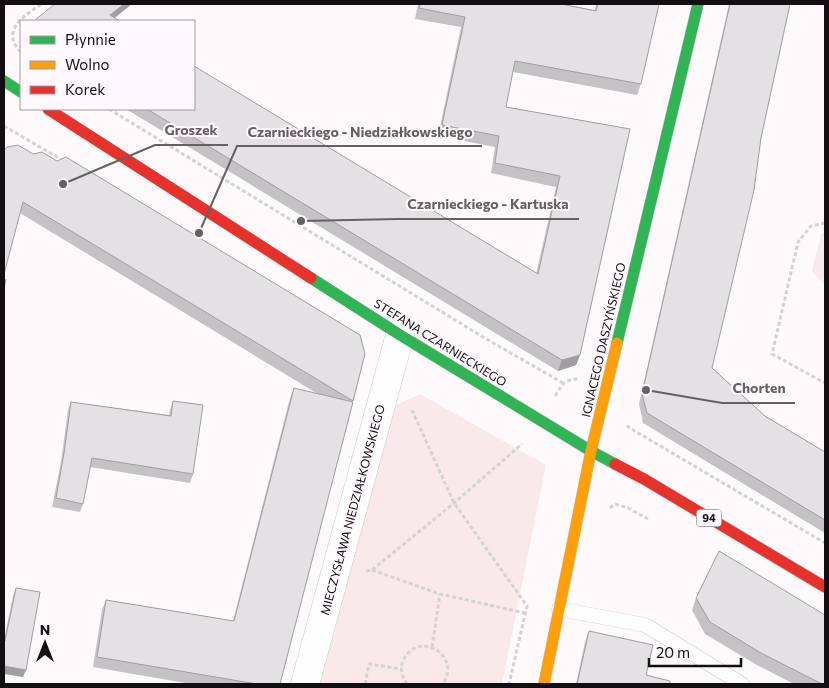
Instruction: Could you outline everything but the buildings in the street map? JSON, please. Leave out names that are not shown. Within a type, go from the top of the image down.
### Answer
[{"type":"main road","name":"IGNACEGO DASZYŃSKIEGO","points":[[544,684],[591,451],[698,4]]},
{"type":"main road","points":[[4,80],[20,91]]},
{"type":"main road","name":"STEFANA CZARNIECKIEGO","points":[[50,110],[400,335],[591,451],[644,479],[825,587]]},
{"type":"street","name":"MIECZYSŁAWA NIEDZIAŁKOWSKIEGO","points":[[305,684],[400,335]]},
{"type":"lane","points":[[559,609],[645,625],[742,684]]},
{"type":"path","points":[[20,51],[12,46],[8,32],[11,26],[21,17],[42,4]]},
{"type":"path","points":[[111,110],[475,332],[563,383]]},
{"type":"path","points":[[825,224],[811,226],[798,242],[772,354],[825,383]]},
{"type":"path","points":[[408,402],[454,503],[527,606],[509,684]]},
{"type":"path","points":[[372,570],[454,503],[525,441]]},
{"type":"path","points":[[662,446],[825,543]]},
{"type":"path","points":[[336,574],[372,570],[440,594],[526,613]]},
{"type":"path","points":[[432,647],[440,594]]},
{"type":"path","points":[[407,684],[402,677],[402,662],[411,650],[425,646],[432,647],[444,656],[448,672],[442,684]]},
{"type":"path","points":[[365,684],[369,664],[401,669]]},
{"type":"shaded area","points":[[825,233],[825,286],[812,271],[821,234]]},
{"type":"shaded area","points":[[420,394],[546,465],[502,684],[317,684],[390,408]]},
{"type":"traffic: fast","points":[[617,343],[698,4]]},
{"type":"traffic: fast","points":[[4,81],[20,91]]},
{"type":"traffic: fast","points":[[311,278],[400,335],[615,464]]},
{"type":"traffic: slow","points":[[544,684],[591,451],[617,343]]},
{"type":"traffic: jam","points":[[50,110],[311,278]]},
{"type":"traffic: jam","points":[[615,464],[644,479],[825,587]]},
{"type":"place","name":"Groszek","points":[[63,184]]},
{"type":"place","name":"Czarnieckiego - Kartuska","points":[[301,221]]},
{"type":"place","name":"Czarnieckiego - Niedziałkowskiego","points":[[199,233]]},
{"type":"place","name":"Chorten","points":[[646,390]]}]
